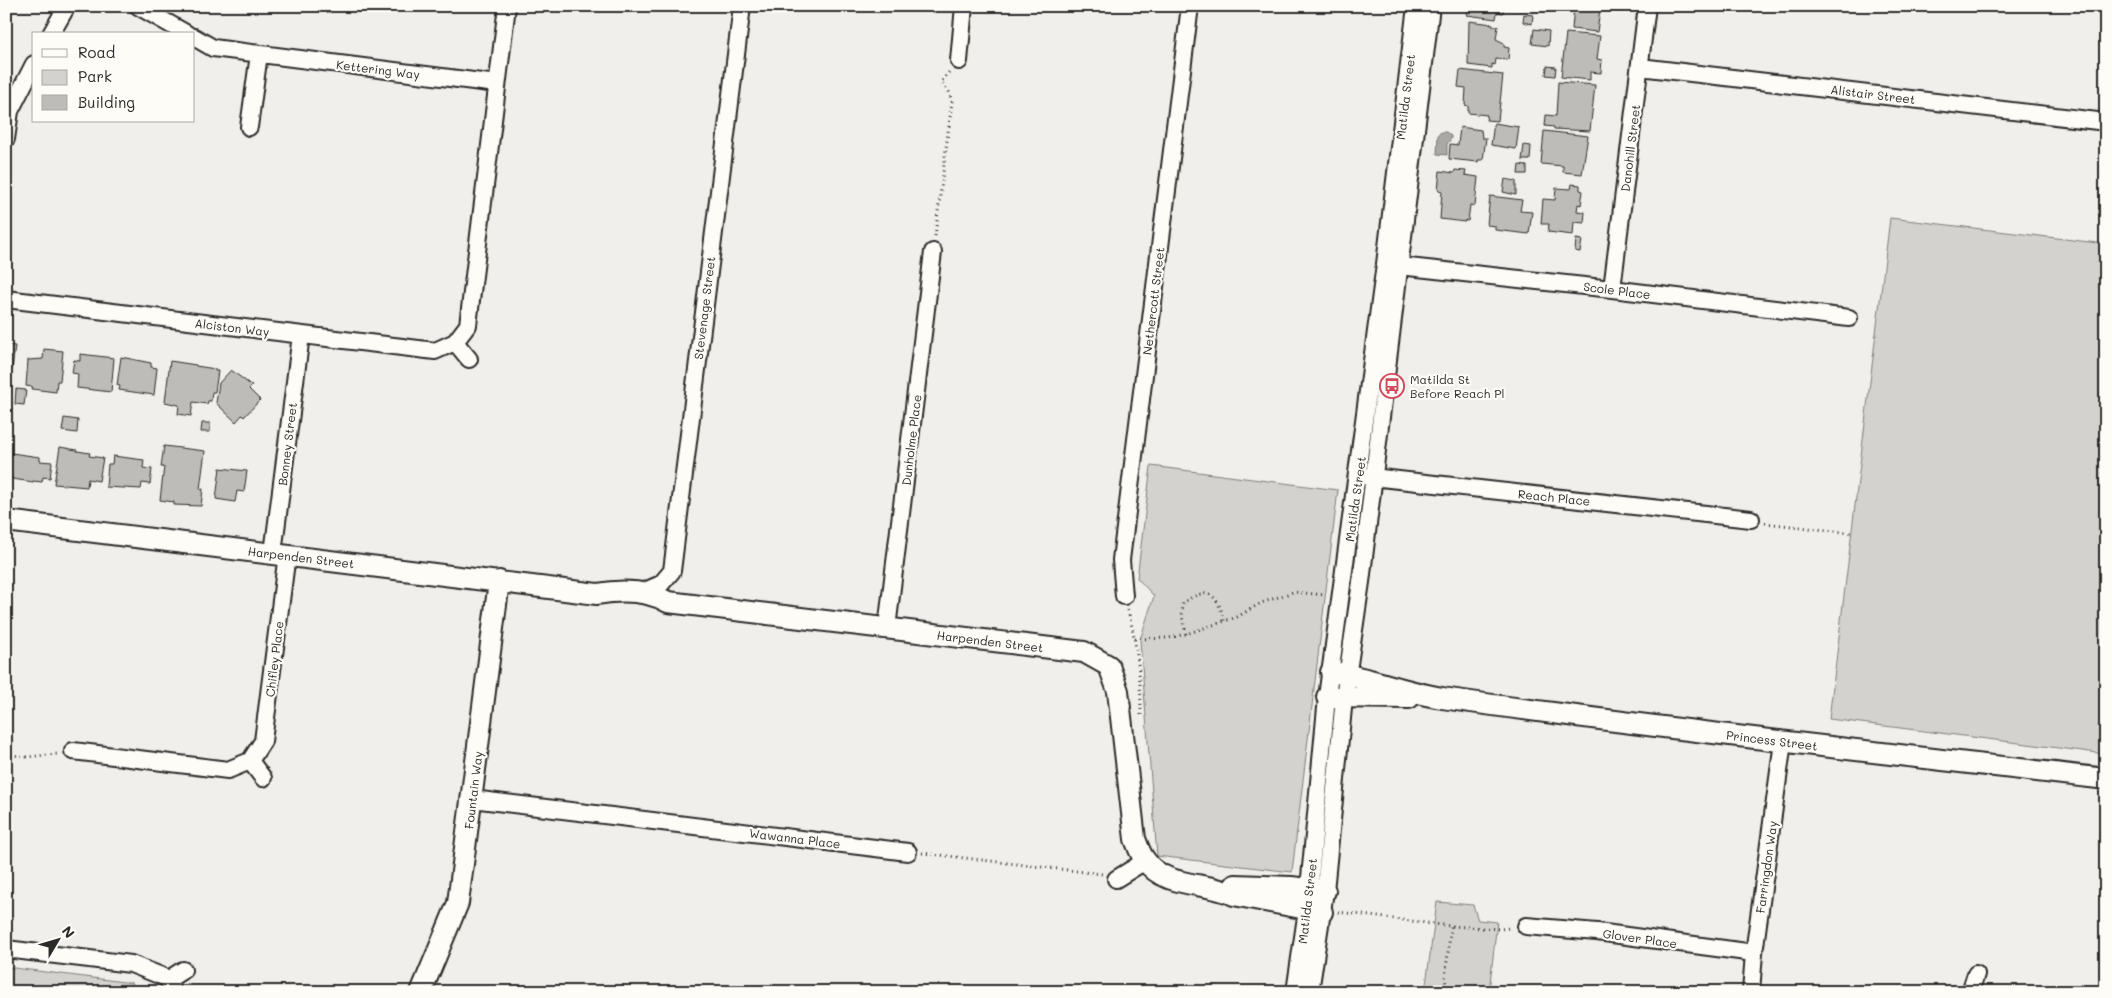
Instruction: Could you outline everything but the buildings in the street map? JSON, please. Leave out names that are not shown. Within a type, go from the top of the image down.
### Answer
[{"type":"street","points":[[52,32],[67,6]]},
{"type":"street","points":[[138,6],[184,32]]},
{"type":"street","points":[[469,360],[455,342],[468,325],[507,6]]},
{"type":"street","name":"Stevenage Street","points":[[640,593],[661,584],[672,571],[742,6]]},
{"type":"street","points":[[959,61],[964,6]]},
{"type":"street","name":"Nethercott Street","points":[[1124,596],[1121,560],[1190,6]]},
{"type":"street","name":"Matilda Street","points":[[1393,265],[1416,6]]},
{"type":"street","name":"Matilda Street","points":[[1310,992],[1336,697],[1393,265],[1431,6]]},
{"type":"street","name":"Danohill Street","points":[[1612,289],[1647,6]]},
{"type":"street","name":"Kettering Way","points":[[195,38],[213,48],[497,84]]},
{"type":"street","points":[[249,127],[259,54]]},
{"type":"street","name":"Alistair Street","points":[[1640,67],[2106,122]]},
{"type":"street","points":[[6,140],[8,111],[32,68]]},
{"type":"street","name":"Dunholme Place","points":[[887,628],[934,252]]},
{"type":"street","name":"Scole Place","points":[[1393,265],[1849,318]]},
{"type":"street","name":"Alciston Way","points":[[6,299],[435,351],[455,342]]},
{"type":"street","name":"Bonney Street","points":[[280,554],[301,335]]},
{"type":"street","name":"Reach Place","points":[[1366,476],[1751,519]]},
{"type":"street","name":"Harpenden Street","points":[[6,521],[596,594],[614,591],[640,593],[656,595],[668,602],[1084,652],[1109,666],[1118,691],[1134,839],[1145,861],[1161,874],[1183,883],[1220,888],[1234,895],[1317,902]]},
{"type":"street","name":"Chifley Place","points":[[250,761],[263,742],[280,554]]},
{"type":"street","name":"Fountain Way","points":[[422,992],[458,903],[499,581]]},
{"type":"street","name":"Harpenden Street","points":[[596,594],[612,602],[656,607],[668,602]]},
{"type":"street","name":"Princess Street","points":[[1339,673],[1439,697],[1783,742],[2106,779]]},
{"type":"street","name":"Princess Street","points":[[1336,697],[1439,697]]},
{"type":"street","name":"Farringdon Way","points":[[1751,992],[1754,953],[1783,742]]},
{"type":"street","points":[[73,751],[228,770],[250,761],[263,778]]},
{"type":"street","name":"Wawanna Place","points":[[472,799],[908,852]]},
{"type":"street","points":[[1116,879],[1145,861]]},
{"type":"street","name":"Matilda Street","points":[[1295,992],[1317,902]]},
{"type":"street","name":"Glover Place","points":[[1526,926],[1596,932],[1754,953]]},
{"type":"street","points":[[6,949],[131,964],[170,985],[183,970]]},
{"type":"street","points":[[1970,992],[1976,974]]},
{"type":"path","points":[[934,252],[952,101],[949,92],[941,82],[959,61]]},
{"type":"path","points":[[1751,519],[1773,524],[1852,533]]},
{"type":"path","points":[[1136,639],[1169,638],[1186,634],[1237,617],[1260,604],[1293,592],[1330,595]]},
{"type":"path","points":[[1186,634],[1182,616],[1183,604],[1192,597],[1204,593],[1220,603],[1224,622]]},
{"type":"path","points":[[1124,596],[1136,639],[1141,690],[1140,719]]},
{"type":"path","points":[[6,754],[27,757],[73,751]]},
{"type":"path","points":[[908,852],[1099,873],[1116,879]]},
{"type":"path","points":[[1317,902],[1348,914],[1452,926],[1500,929],[1526,926]]},
{"type":"path","points":[[1448,992],[1445,979],[1452,926]]},
{"type":"green space","points":[[1890,218],[2106,244],[2106,754],[1829,719]]},
{"type":"green space","points":[[1151,466],[1338,490],[1292,872],[1157,856],[1140,640],[1154,596],[1137,578]]},
{"type":"green space","points":[[1437,902],[1473,905],[1478,920],[1497,922],[1489,992],[1425,992]]},
{"type":"green space","points":[[6,967],[132,983],[141,992],[6,992]]},
{"type":"shaded area","points":[[1446,132],[1451,136],[1447,144],[1447,155],[1437,154],[1438,134]]},
{"type":"place","name":"Matilda St Before Reach Pl","points":[[1392,386]]}]
